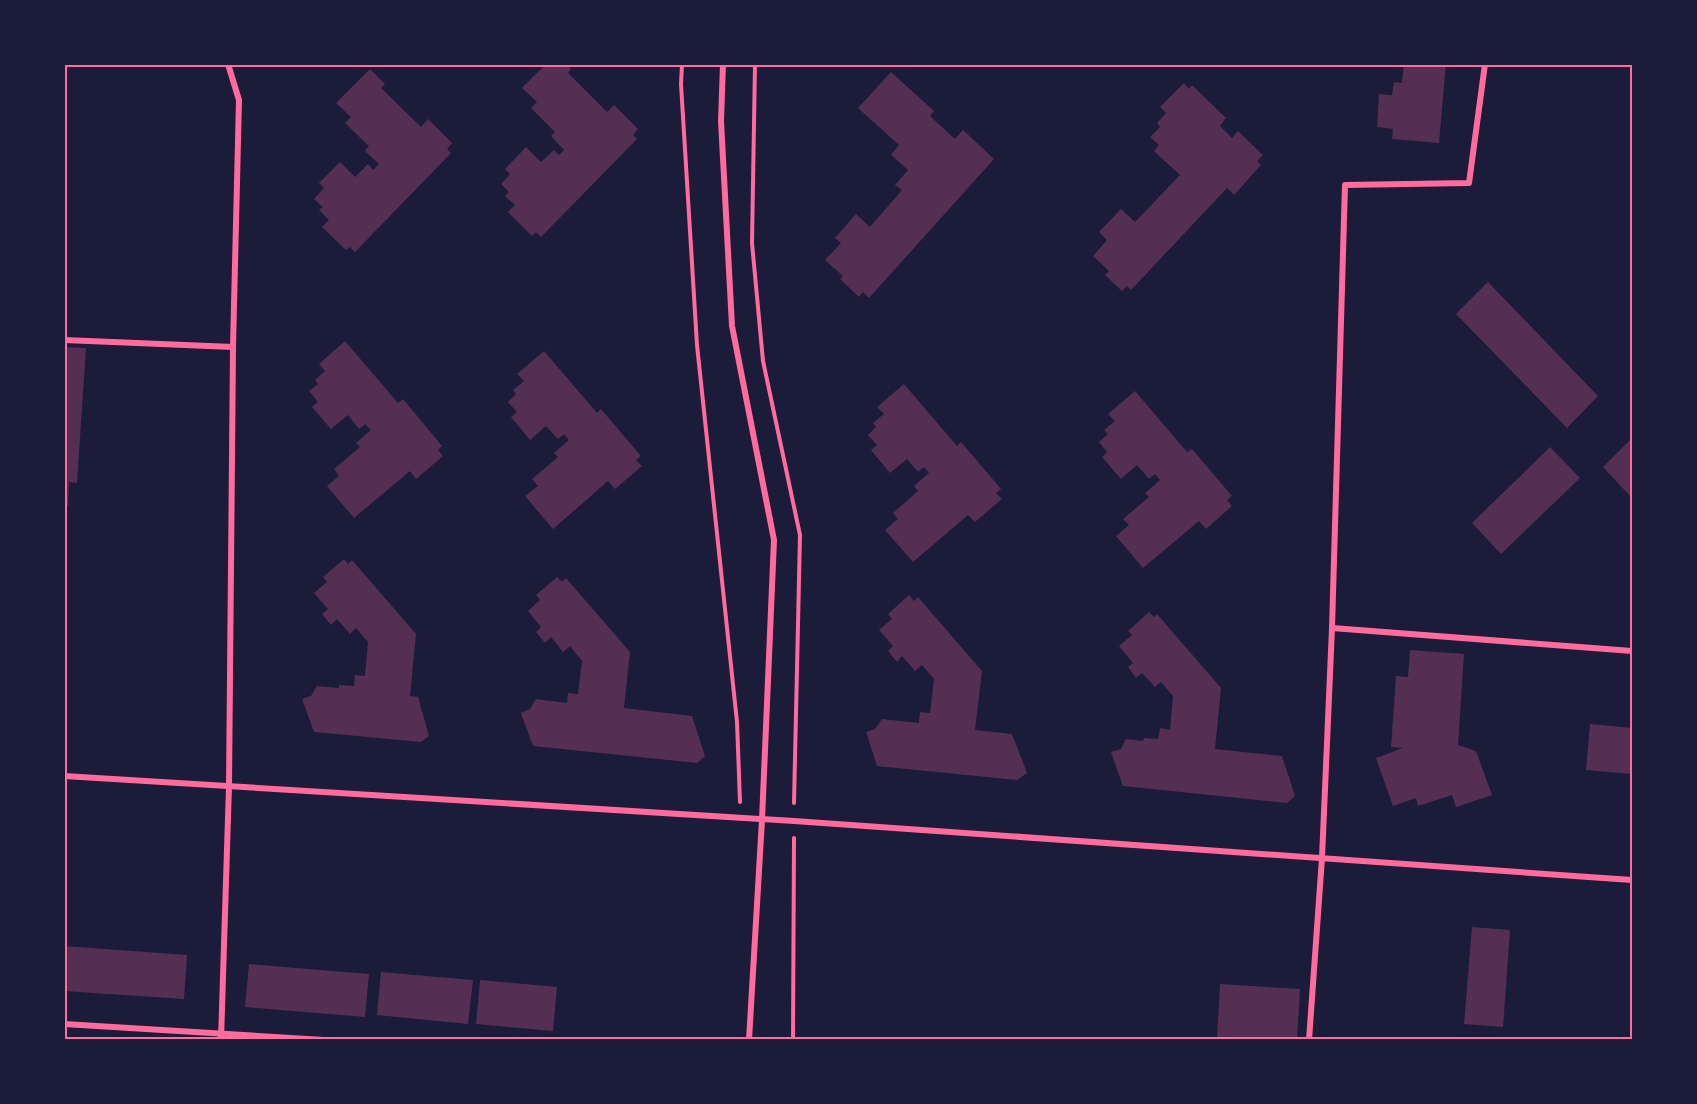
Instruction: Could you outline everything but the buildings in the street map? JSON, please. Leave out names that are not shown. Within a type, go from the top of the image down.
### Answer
[{"type":"street","points":[[221,1036],[229,786],[233,347],[239,100],[228,64]]},
{"type":"street","points":[[723,64],[721,121],[732,326],[774,540],[762,820],[748,1040]]},
{"type":"street","points":[[1309,1040],[1322,858],[1332,628],[1345,185],[1469,183],[1485,64]]},
{"type":"street","points":[[64,340],[233,347]]},
{"type":"street","points":[[1332,628],[1632,651]]},
{"type":"street","points":[[64,776],[741,818],[1632,880]]},
{"type":"street","points":[[64,1024],[221,1036],[324,1040]]},
{"type":"path","points":[[682,64],[681,84],[697,345],[737,722],[741,818]]}]
